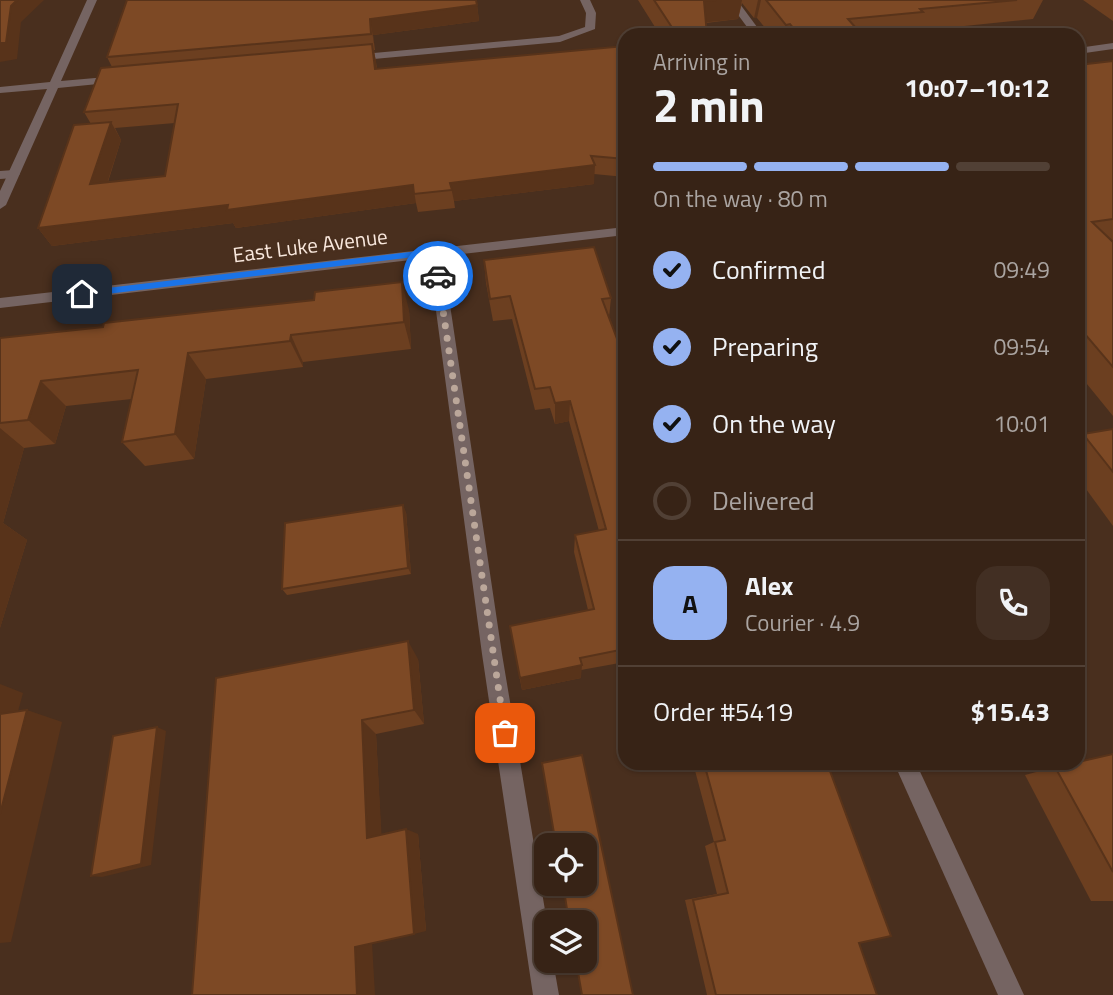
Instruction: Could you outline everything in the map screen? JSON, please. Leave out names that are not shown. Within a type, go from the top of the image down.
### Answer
[{"type":"street","points":[[0,205],[92,0]]},
{"type":"street","points":[[341,59],[560,39],[590,29],[591,13],[584,0]]},
{"type":"street","points":[[732,0],[753,28]]},
{"type":"street","points":[[1085,50],[1113,47]]},
{"type":"street","points":[[0,90],[136,77]]},
{"type":"street","points":[[0,175],[14,174]]},
{"type":"street","name":"East Luke Avenue","points":[[0,303],[618,231]]},
{"type":"street","points":[[435,251],[492,654],[546,995]]},
{"type":"street","points":[[908,770],[1012,995]]},
{"type":"building","points":[[0,0],[17,0],[11,6],[6,43],[0,43]]},
{"type":"building","points":[[127,0],[476,0],[477,5],[370,19],[371,34],[107,57]]},
{"type":"building","points":[[654,0],[716,0],[704,1],[706,28],[672,28]]},
{"type":"building","points":[[766,0],[1017,0],[848,19],[856,28],[793,28],[790,24],[786,25]]},
{"type":"building","points":[[372,44],[375,69],[618,47],[618,158],[591,156],[595,165],[450,183],[452,190],[414,194],[413,185],[227,210],[228,205],[38,228],[74,125],[111,122],[90,184],[165,176],[178,104],[84,112],[101,68]]},
{"type":"building","points":[[1113,61],[1113,219],[1092,222],[1113,242],[1113,367],[1085,334],[1085,64]]},
{"type":"building","points":[[594,247],[611,298],[602,299],[618,341],[618,650],[580,658],[582,665],[520,678],[510,626],[594,609],[575,535],[606,529],[570,401],[555,403],[550,387],[535,389],[510,296],[490,299],[484,260]]},
{"type":"building","points":[[402,282],[404,322],[291,335],[290,341],[188,353],[175,434],[122,442],[138,370],[41,381],[28,420],[0,423],[0,338],[103,327],[104,323],[314,300],[315,292]]},
{"type":"building","points":[[1113,429],[1113,472],[1085,437],[1085,434]]},
{"type":"building","points":[[403,505],[408,568],[282,589],[285,523]]},
{"type":"building","points":[[408,641],[414,710],[362,720],[367,838],[406,829],[414,934],[355,947],[357,995],[192,995],[216,678]]},
{"type":"building","points":[[27,710],[0,814],[0,714]]},
{"type":"building","points":[[157,727],[141,864],[91,876],[113,736]]},
{"type":"building","points":[[1113,754],[1113,872],[1057,770],[1085,770],[1085,760]]},
{"type":"building","points":[[582,755],[633,995],[582,995],[578,973],[597,973],[597,910],[567,910],[565,896],[597,896],[597,833],[554,833],[542,763]]},
{"type":"building","points":[[706,770],[830,770],[891,936],[859,943],[877,995],[716,995],[693,900],[728,893],[715,842],[725,840]]},
{"type":"way so far","points":[[438,276],[505,733]]},
{"type":"route","points":[[82,294],[435,251],[438,276]]}]
